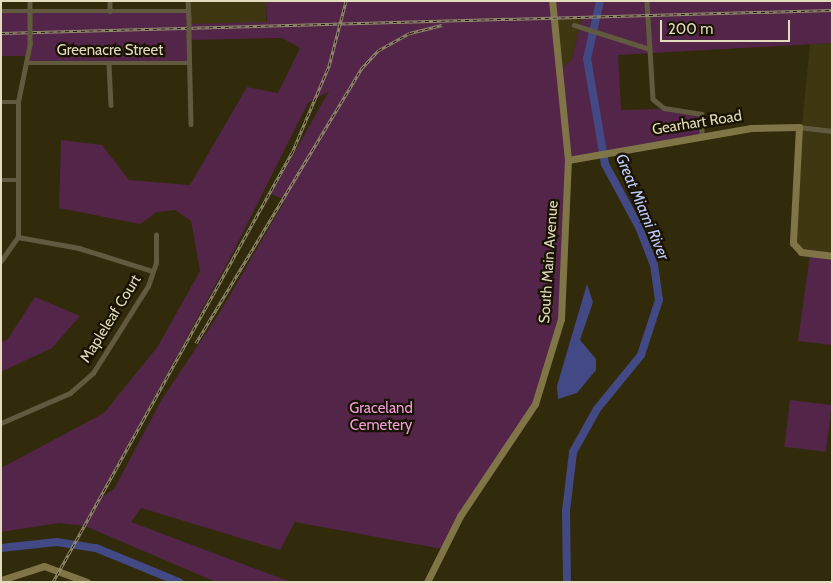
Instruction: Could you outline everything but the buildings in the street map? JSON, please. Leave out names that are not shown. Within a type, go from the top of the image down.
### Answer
[{"type":"main road","name":"South Main Avenue","points":[[427,582],[460,516],[535,404],[554,348],[564,278],[568,160],[552,1]]},
{"type":"main road","name":"Gearhart Road","points":[[568,160],[702,135],[798,128]]},
{"type":"main road","points":[[798,128],[793,243],[801,252],[832,256]]},
{"type":"main road","points":[[1,580],[44,566],[87,582]]},
{"type":"street","points":[[1,261],[18,236],[18,102],[30,63],[30,1]]},
{"type":"street","points":[[110,1],[110,11]]},
{"type":"street","points":[[188,1],[191,124]]},
{"type":"street","points":[[647,1],[647,48],[653,99],[664,108],[702,114],[702,135]]},
{"type":"street","points":[[1,11],[189,10]]},
{"type":"street","points":[[574,25],[647,48]]},
{"type":"street","name":"Greenacre Street","points":[[30,63],[190,63]]},
{"type":"street","points":[[109,64],[111,105]]},
{"type":"street","points":[[1,102],[18,102]]},
{"type":"street","name":"Gearhart Road","points":[[798,128],[832,131]]},
{"type":"street","points":[[1,180],[18,180]]},
{"type":"street","name":"Mapleleaf Court","points":[[1,423],[70,393],[93,373],[154,271],[156,234]]},
{"type":"street","points":[[18,236],[80,248],[154,271]]},
{"type":"shaded area","points":[[188,1],[266,1],[266,24],[188,24]]},
{"type":"shaded area","points":[[554,19],[582,19],[572,59],[561,69]]},
{"type":"shaded area","points":[[832,43],[832,256],[801,252],[791,237],[810,44]]},
{"type":"green space","name":"Graceland Cemetery","points":[[266,1],[832,1],[832,43],[618,55],[621,110],[659,109],[701,116],[702,135],[568,160],[561,319],[535,404],[442,549],[295,522],[280,550],[141,508],[131,522],[291,582],[216,582],[85,526],[60,523],[1,532],[1,468],[104,413],[158,346],[200,271],[191,221],[175,210],[157,212],[140,224],[59,208],[61,140],[102,145],[129,180],[190,185],[247,87],[278,93],[300,48],[282,38],[190,40],[190,63],[29,63],[31,56],[1,56],[1,11],[189,11],[189,24],[267,22]],"holes":[[[554,19],[582,19],[572,59],[561,69]],[[329,91],[271,194],[285,200],[222,309],[162,399],[114,489],[99,499],[89,517],[230,258],[308,103]]]},
{"type":"green space","points":[[810,254],[832,256],[832,345],[798,341]]},
{"type":"green space","points":[[35,297],[80,316],[52,348],[1,372],[1,341],[7,340]]},
{"type":"green space","points":[[790,400],[832,405],[826,452],[784,447]]},
{"type":"water","points":[[587,284],[593,302],[580,340],[596,359],[596,370],[577,393],[558,399],[557,386]]},
{"type":"waterway","name":"Great Miami River","points":[[567,582],[566,511],[573,452],[597,409],[641,355],[659,300],[654,265],[639,227],[605,164],[587,59],[600,1]]},
{"type":"waterway","name":"Great Miami River","points":[[1,548],[57,542],[96,548],[179,582]]},
{"type":"railway","points":[[53,582],[292,153],[329,66],[346,1]]},
{"type":"railway","points":[[1,33],[832,10]]},
{"type":"railway","points":[[196,343],[361,69],[379,50],[410,33],[442,25]]}]
